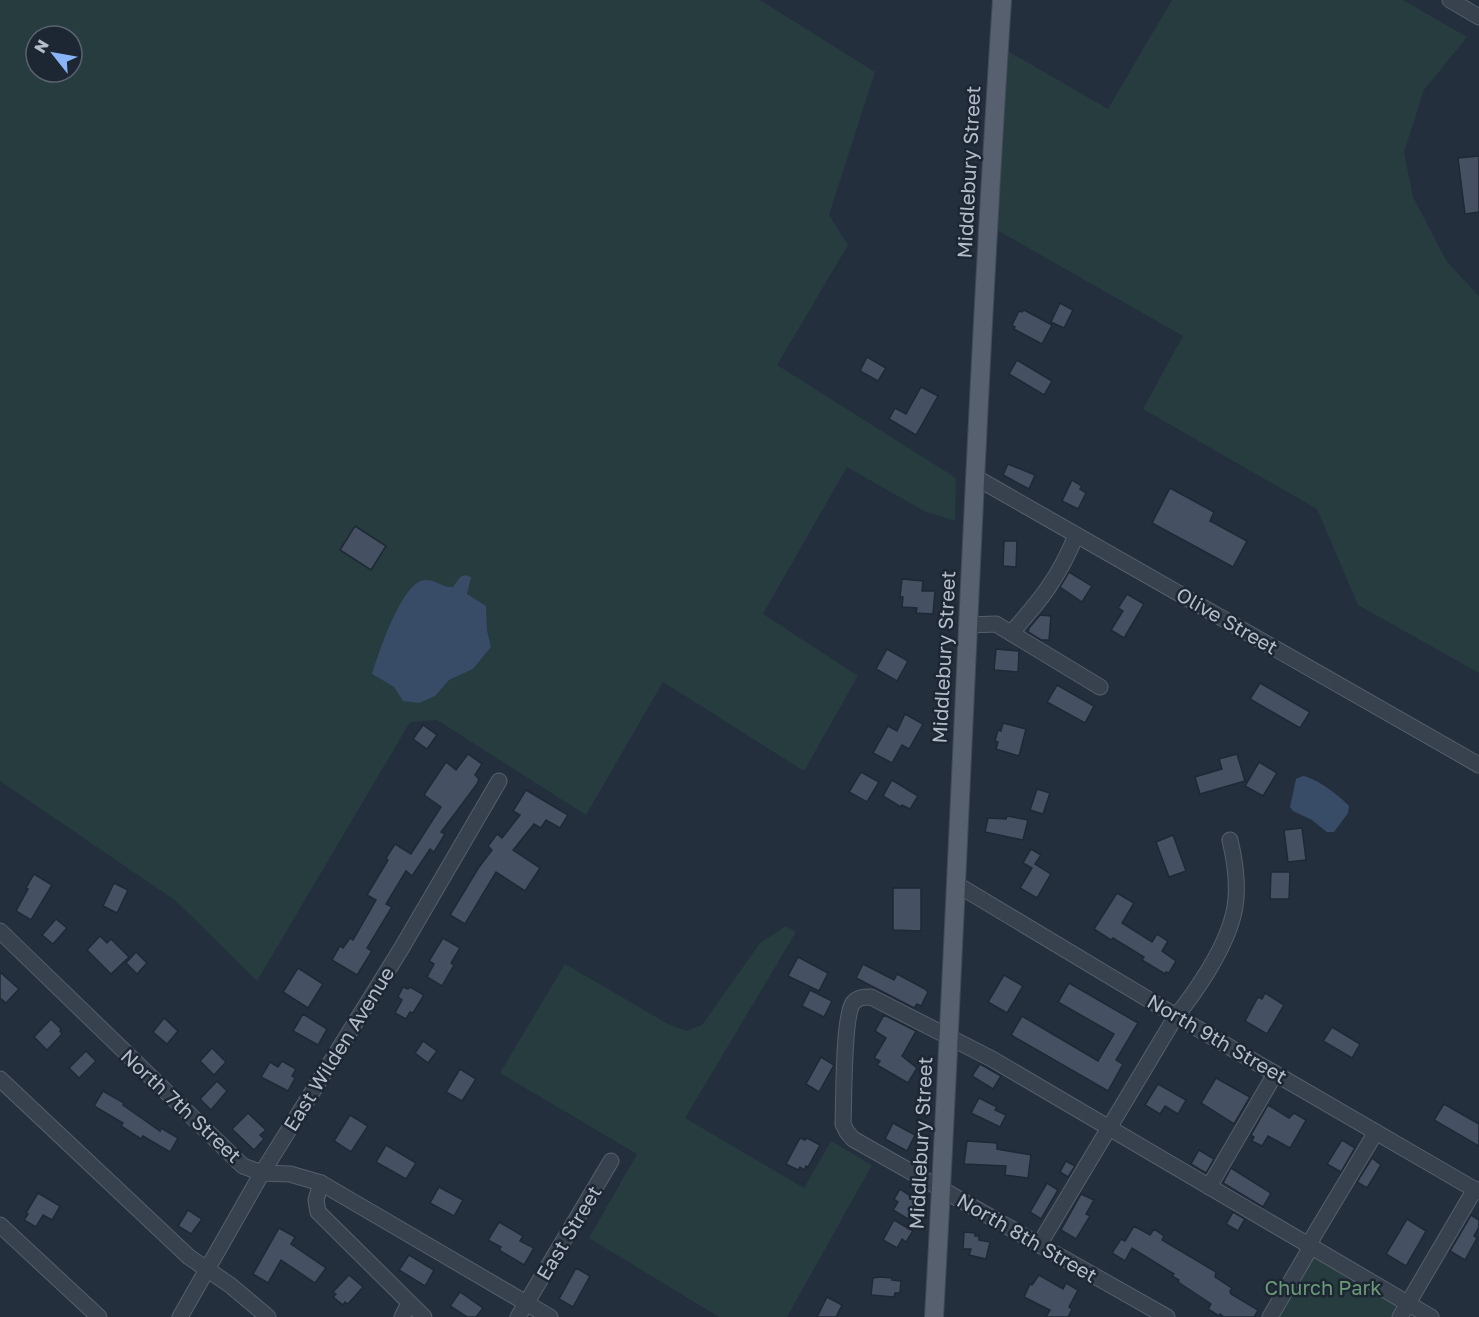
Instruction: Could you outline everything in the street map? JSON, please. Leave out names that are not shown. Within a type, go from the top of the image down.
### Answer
[{"type":"main road","name":"Middlebury Street","points":[[934,1317],[975,477],[1002,0]]},
{"type":"street","points":[[1450,0],[1479,17]]},
{"type":"street","name":"Olive Street","points":[[975,477],[1479,765]]},
{"type":"street","points":[[1011,633],[1042,599],[1076,535]]},
{"type":"street","points":[[968,625],[996,624],[1100,687]]},
{"type":"street","name":"East Wilden Avenue","points":[[180,1317],[262,1173],[401,949],[500,781]]},
{"type":"street","points":[[1039,1245],[1176,1016],[1189,1002],[1224,945],[1236,910],[1237,880],[1230,840]]},
{"type":"street","name":"North 9th Street","points":[[956,884],[1176,1016],[1477,1190]]},
{"type":"street","name":"North 7th Street","points":[[0,932],[243,1166],[262,1173],[290,1174],[321,1183],[550,1317]]},
{"type":"street","name":"North 8th Street","points":[[949,1039],[871,997],[860,997],[854,1003],[847,1019],[843,1124],[847,1132],[854,1139],[1167,1317]]},
{"type":"street","points":[[949,1039],[992,1059],[1310,1245],[1404,1310],[1431,1317]]},
{"type":"street","points":[[1209,1187],[1275,1074]]},
{"type":"street","points":[[0,1079],[189,1257],[230,1285],[268,1317]]},
{"type":"street","points":[[1270,1317],[1308,1252],[1313,1237],[1376,1132]]},
{"type":"street","name":"East Street","points":[[518,1317],[612,1161]]},
{"type":"street","points":[[321,1183],[316,1200],[318,1212],[424,1317]]},
{"type":"street","points":[[1404,1310],[1477,1190]]},
{"type":"street","points":[[0,1225],[99,1317]]},
{"type":"street","points":[[402,1317],[409,1303]]},
{"type":"green space","points":[[0,0],[760,0],[875,72],[829,215],[848,245],[777,365],[956,478],[955,521],[924,511],[847,467],[763,614],[858,676],[804,771],[663,682],[586,815],[437,720],[410,722],[257,981],[176,901],[0,781]],"holes":[[[464,575],[470,577],[467,594],[486,607],[487,630],[491,647],[473,669],[449,680],[435,696],[403,701],[394,687],[372,674],[392,619],[400,604],[408,591],[417,583],[426,580],[453,587],[460,577]]]},
{"type":"green space","points":[[1172,0],[1403,0],[1467,37],[1424,90],[1404,152],[1413,197],[1447,262],[1479,296],[1479,673],[1358,605],[1317,509],[1143,409],[1183,336],[988,225],[999,46],[1108,109]]},
{"type":"green space","points":[[786,926],[796,932],[685,1118],[804,1188],[831,1141],[872,1165],[787,1317],[719,1317],[589,1238],[637,1154],[500,1073],[565,964],[668,1024],[686,1031],[702,1025],[760,943]]},
{"type":"green space","name":"Church Park","points":[[1319,1254],[1395,1303],[1396,1317],[1273,1317],[1305,1262]]},
{"type":"water","points":[[465,575],[471,577],[467,594],[486,606],[487,630],[491,647],[473,669],[449,680],[435,696],[419,703],[403,701],[394,687],[372,674],[392,619],[408,592],[417,583],[430,580],[453,587],[460,577]]},
{"type":"water","points":[[1303,776],[1327,788],[1349,806],[1348,813],[1334,832],[1327,832],[1290,807],[1296,779]]},
{"type":"building","points":[[1479,156],[1479,212],[1465,214],[1458,158]]},
{"type":"building","points":[[1060,303],[1073,310],[1064,328],[1051,322]]},
{"type":"building","points":[[1024,310],[1052,325],[1042,344],[1014,329],[1012,325],[1019,311]]},
{"type":"building","points":[[867,357],[886,368],[878,381],[860,371]]},
{"type":"building","points":[[1017,360],[1052,381],[1044,395],[1009,374]]},
{"type":"building","points":[[921,387],[938,396],[916,435],[889,419],[895,408],[906,414]]},
{"type":"building","points":[[1008,464],[1035,475],[1029,489],[1003,475]]},
{"type":"building","points":[[1072,480],[1082,486],[1080,489],[1086,493],[1078,509],[1062,501]]},
{"type":"building","points":[[1170,488],[1214,512],[1210,521],[1247,541],[1233,567],[1152,523]]},
{"type":"building","points":[[355,526],[386,546],[371,570],[340,550]]},
{"type":"building","points":[[1004,541],[1017,541],[1016,567],[1003,566]]},
{"type":"building","points":[[1069,572],[1092,586],[1082,602],[1060,587]]},
{"type":"building","points":[[902,579],[923,581],[922,591],[935,591],[933,614],[916,613],[917,608],[902,607],[903,597],[900,597]]},
{"type":"building","points":[[1127,594],[1144,604],[1124,638],[1111,630],[1123,611],[1118,608]]},
{"type":"building","points":[[1040,615],[1051,616],[1049,640],[1041,640],[1028,632]]},
{"type":"building","points":[[887,649],[908,661],[897,681],[876,669]]},
{"type":"building","points":[[996,649],[1019,651],[1018,672],[994,670]]},
{"type":"building","points":[[1260,683],[1310,712],[1300,728],[1250,699]]},
{"type":"building","points":[[1057,685],[1094,706],[1085,723],[1047,702]]},
{"type":"building","points":[[905,714],[923,724],[909,749],[902,745],[892,763],[873,753],[888,726],[897,731]]},
{"type":"building","points":[[1003,723],[1026,729],[1019,756],[996,749],[998,742],[995,741]]},
{"type":"building","points":[[423,725],[437,735],[427,749],[413,739]]},
{"type":"building","points":[[468,754],[482,764],[475,775],[479,779],[477,784],[441,832],[445,834],[434,852],[430,849],[412,876],[406,871],[386,904],[392,907],[367,948],[372,951],[357,975],[332,960],[340,946],[343,948],[350,938],[353,940],[376,900],[367,895],[395,844],[411,854],[441,807],[424,795],[446,762],[456,770]]},
{"type":"building","points":[[1237,754],[1245,781],[1200,794],[1195,777],[1222,769],[1219,759]]},
{"type":"building","points":[[1259,762],[1277,773],[1263,796],[1245,786]]},
{"type":"building","points":[[861,772],[879,782],[867,802],[849,792]]},
{"type":"building","points":[[892,780],[918,796],[910,809],[902,805],[901,807],[883,796]]},
{"type":"building","points":[[1037,789],[1050,793],[1043,814],[1030,810]]},
{"type":"building","points":[[526,790],[568,815],[560,828],[546,820],[541,828],[534,824],[513,850],[540,868],[525,891],[496,872],[465,924],[450,915],[492,850],[488,846],[497,834],[502,838],[520,815],[513,811]]},
{"type":"building","points":[[1007,816],[1028,820],[1023,840],[985,832],[988,818],[1006,819]]},
{"type":"building","points":[[1302,828],[1306,860],[1288,862],[1284,830]]},
{"type":"building","points":[[1173,835],[1186,871],[1169,877],[1156,842]]},
{"type":"building","points":[[1031,849],[1041,855],[1035,864],[1051,874],[1037,898],[1020,888],[1032,868],[1023,863]]},
{"type":"building","points":[[1271,872],[1290,872],[1289,899],[1270,899]]},
{"type":"building","points":[[34,874],[52,885],[31,920],[16,911]]},
{"type":"building","points":[[114,883],[128,890],[117,913],[103,906]]},
{"type":"building","points":[[893,888],[921,888],[921,931],[893,930]]},
{"type":"building","points":[[1117,893],[1134,903],[1122,923],[1152,942],[1157,934],[1168,941],[1162,951],[1176,961],[1169,973],[1165,974],[1142,960],[1144,957],[1094,929]]},
{"type":"building","points":[[56,919],[67,928],[53,944],[42,935]]},
{"type":"building","points":[[100,936],[107,943],[111,939],[129,957],[111,974],[87,950]]},
{"type":"building","points":[[443,938],[460,948],[451,963],[454,965],[442,986],[427,977],[434,964],[429,961]]},
{"type":"building","points":[[136,952],[147,963],[137,974],[126,963]]},
{"type":"building","points":[[798,957],[828,973],[819,991],[788,976]]},
{"type":"building","points":[[863,964],[894,980],[897,974],[925,989],[928,992],[921,1006],[917,1004],[914,1008],[856,978]]},
{"type":"building","points":[[298,968],[323,984],[308,1008],[283,992]]},
{"type":"building","points":[[0,972],[19,989],[6,1003],[0,998]]},
{"type":"building","points":[[1004,975],[1023,986],[1007,1013],[988,1002]]},
{"type":"building","points":[[1069,983],[1138,1023],[1116,1060],[1123,1064],[1108,1091],[1011,1035],[1022,1016],[1098,1061],[1114,1034],[1058,1002]]},
{"type":"building","points":[[403,987],[408,989],[410,987],[424,995],[413,1013],[410,1012],[406,1019],[395,1013],[402,1000],[398,997]]},
{"type":"building","points":[[810,990],[832,1001],[824,1017],[802,1006]]},
{"type":"building","points":[[1265,993],[1284,1005],[1267,1034],[1245,1021],[1258,997],[1262,999]]},
{"type":"building","points":[[303,1014],[327,1029],[318,1045],[293,1031]]},
{"type":"building","points":[[884,1015],[916,1031],[902,1056],[917,1068],[908,1083],[877,1065],[880,1061],[874,1058],[886,1038],[875,1031]]},
{"type":"building","points":[[164,1018],[178,1031],[167,1044],[153,1032]]},
{"type":"building","points":[[51,1019],[61,1029],[62,1034],[47,1050],[34,1037]]},
{"type":"building","points":[[1332,1027],[1360,1044],[1352,1058],[1323,1041]]},
{"type":"building","points":[[423,1041],[437,1051],[428,1063],[415,1053]]},
{"type":"building","points":[[212,1048],[226,1062],[214,1075],[200,1061]]},
{"type":"building","points":[[86,1051],[96,1061],[79,1078],[69,1068]]},
{"type":"building","points":[[821,1057],[834,1065],[819,1092],[806,1084]]},
{"type":"building","points":[[282,1061],[296,1069],[292,1076],[295,1078],[288,1091],[261,1077],[270,1062],[278,1067]]},
{"type":"building","points":[[980,1064],[1001,1076],[993,1089],[972,1076]]},
{"type":"building","points":[[460,1069],[476,1079],[462,1101],[446,1092]]},
{"type":"building","points":[[1216,1078],[1250,1097],[1234,1124],[1201,1103]]},
{"type":"building","points":[[217,1081],[227,1091],[211,1110],[200,1099]]},
{"type":"building","points":[[1158,1084],[1186,1100],[1178,1114],[1165,1106],[1160,1114],[1145,1105]]},
{"type":"building","points":[[103,1091],[124,1103],[123,1105],[160,1131],[161,1128],[178,1138],[170,1152],[143,1136],[141,1139],[121,1126],[123,1123],[94,1106]]},
{"type":"building","points":[[979,1098],[997,1107],[995,1110],[1006,1115],[1000,1127],[971,1113]]},
{"type":"building","points":[[1444,1104],[1479,1124],[1479,1146],[1434,1120]]},
{"type":"building","points":[[1268,1105],[1289,1118],[1294,1113],[1306,1120],[1290,1148],[1268,1136],[1262,1146],[1252,1141],[1254,1137],[1251,1135]]},
{"type":"building","points":[[248,1113],[266,1130],[260,1135],[264,1139],[254,1150],[232,1129]]},
{"type":"building","points":[[350,1115],[368,1126],[351,1152],[334,1141]]},
{"type":"building","points":[[893,1123],[915,1135],[907,1151],[885,1139]]},
{"type":"building","points":[[800,1138],[805,1140],[807,1138],[820,1145],[804,1170],[800,1167],[798,1170],[786,1164]]},
{"type":"building","points":[[1342,1140],[1355,1148],[1341,1172],[1327,1164]]},
{"type":"building","points":[[967,1141],[997,1143],[997,1149],[1031,1155],[1028,1178],[1005,1175],[1006,1166],[964,1164]]},
{"type":"building","points":[[386,1145],[416,1163],[406,1179],[376,1162]]},
{"type":"building","points":[[1199,1150],[1214,1159],[1206,1173],[1191,1164]]},
{"type":"building","points":[[1372,1158],[1381,1165],[1367,1188],[1357,1182]]},
{"type":"building","points":[[1066,1161],[1075,1166],[1068,1177],[1060,1172]]},
{"type":"building","points":[[1231,1168],[1271,1193],[1263,1207],[1223,1183]]},
{"type":"building","points":[[1047,1183],[1058,1190],[1041,1219],[1030,1212]]},
{"type":"building","points":[[439,1187],[463,1200],[454,1216],[430,1203]]},
{"type":"building","points":[[900,1189],[917,1200],[908,1219],[893,1210],[898,1202],[894,1199]]},
{"type":"building","points":[[38,1193],[60,1206],[52,1220],[43,1215],[36,1227],[24,1220]]},
{"type":"building","points":[[1081,1194],[1094,1200],[1086,1214],[1090,1216],[1076,1239],[1061,1230]]},
{"type":"building","points":[[188,1210],[202,1219],[191,1234],[178,1226]]},
{"type":"building","points":[[1233,1212],[1245,1219],[1238,1231],[1226,1224]]},
{"type":"building","points":[[1471,1215],[1479,1220],[1479,1227],[1474,1236],[1477,1238],[1465,1260],[1450,1251]]},
{"type":"building","points":[[1407,1219],[1426,1231],[1406,1266],[1386,1254]]},
{"type":"building","points":[[894,1220],[913,1231],[906,1242],[902,1239],[897,1248],[883,1240]]},
{"type":"building","points":[[499,1222],[523,1236],[520,1241],[534,1248],[524,1265],[499,1250],[501,1247],[488,1240]]},
{"type":"building","points":[[1134,1226],[1150,1235],[1154,1229],[1164,1236],[1162,1240],[1216,1272],[1215,1277],[1232,1288],[1231,1294],[1258,1310],[1254,1317],[1224,1317],[1220,1314],[1219,1316],[1208,1309],[1211,1304],[1178,1282],[1179,1280],[1172,1276],[1174,1274],[1132,1248],[1125,1261],[1112,1253],[1121,1239],[1125,1241]]},
{"type":"building","points":[[279,1228],[295,1237],[291,1244],[326,1268],[315,1283],[281,1260],[268,1283],[253,1274]]},
{"type":"building","points":[[964,1232],[975,1233],[975,1236],[979,1236],[979,1240],[990,1242],[986,1259],[969,1255],[971,1249],[963,1249]]},
{"type":"building","points":[[409,1255],[434,1270],[425,1286],[399,1270]]},
{"type":"building","points":[[576,1268],[590,1276],[573,1307],[559,1299]]},
{"type":"building","points":[[349,1275],[363,1287],[348,1304],[345,1302],[343,1305],[333,1297],[336,1294],[333,1292]]},
{"type":"building","points":[[1039,1275],[1063,1289],[1066,1283],[1078,1290],[1069,1307],[1072,1309],[1068,1317],[1046,1317],[1050,1310],[1024,1297],[1030,1284],[1032,1285]]},
{"type":"building","points":[[873,1278],[901,1281],[900,1293],[895,1293],[894,1297],[871,1295]]},
{"type":"building","points":[[460,1292],[483,1308],[476,1317],[467,1317],[450,1306]]},
{"type":"building","points":[[827,1297],[842,1305],[836,1317],[817,1317]]}]
